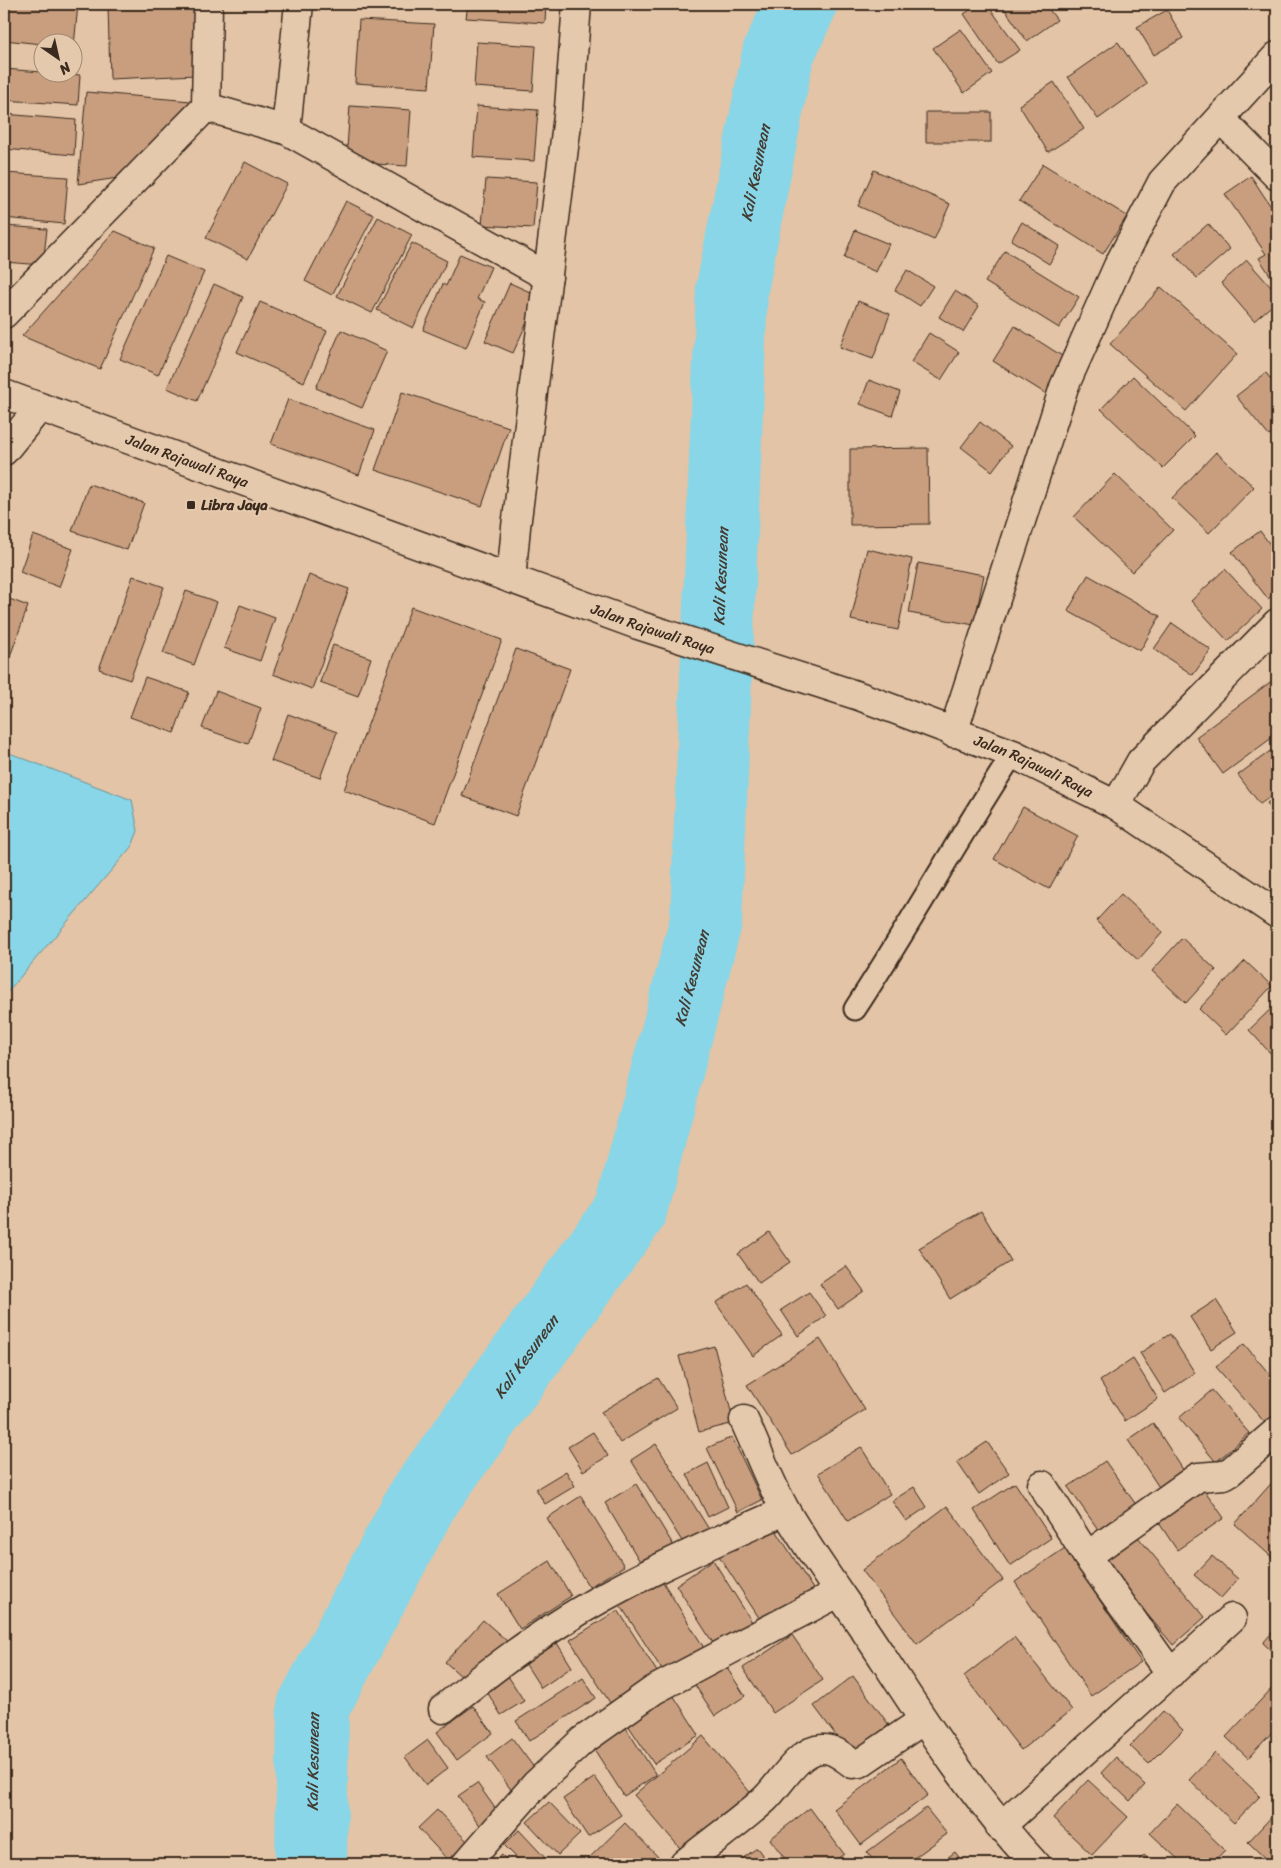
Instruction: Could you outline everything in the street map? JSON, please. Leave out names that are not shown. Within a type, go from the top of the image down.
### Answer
[{"type":"street","points":[[4,314],[206,107],[208,4]]},
{"type":"street","points":[[286,130],[299,4]]},
{"type":"street","points":[[511,579],[569,108],[577,4]]},
{"type":"street","points":[[953,733],[1034,475],[1064,387],[1118,266],[1162,182],[1277,56]]},
{"type":"street","points":[[206,107],[286,130],[548,277]]},
{"type":"street","points":[[1221,119],[1277,176]]},
{"type":"street","name":"Jalan Rajawali Raya","points":[[4,394],[638,625],[859,696],[1013,754],[1116,805],[1276,912]]},
{"type":"street","points":[[4,451],[40,407]]},
{"type":"street","points":[[1116,805],[1141,761],[1277,623]]},
{"type":"street","points":[[744,1420],[786,1511],[922,1721],[1000,1826],[1036,1864]]},
{"type":"street","points":[[1087,1556],[1198,1477],[1224,1475],[1231,1471],[1277,1431]]},
{"type":"street","points":[[1042,1485],[1087,1556],[1171,1674]]},
{"type":"street","points":[[443,1709],[479,1680],[558,1624],[634,1582],[786,1511]]},
{"type":"street","points":[[466,1864],[536,1784],[582,1741],[654,1690],[838,1593]]},
{"type":"street","points":[[1000,1826],[1232,1618]]},
{"type":"street","points":[[684,1864],[766,1798],[793,1765],[810,1753],[822,1749],[836,1752],[853,1764],[860,1763],[922,1721]]},
{"type":"lane","points":[[855,1009],[905,932],[969,821],[1013,754]]},
{"type":"water","points":[[4,751],[132,800],[138,831],[132,846],[4,996]]},
{"type":"building","points":[[4,4],[78,4],[75,32],[32,32],[32,43],[4,40]]},
{"type":"building","points":[[193,4],[196,75],[110,79],[108,6]]},
{"type":"building","points":[[468,4],[546,4],[545,23],[466,18]]},
{"type":"building","points":[[979,4],[987,4],[1020,50],[998,64],[964,14]]},
{"type":"building","points":[[1001,4],[1045,4],[1057,20],[1027,41]]},
{"type":"building","points":[[1167,10],[1183,38],[1154,55],[1137,27]]},
{"type":"building","points":[[359,20],[434,24],[429,88],[355,83]]},
{"type":"building","points":[[961,29],[992,73],[964,93],[933,48]]},
{"type":"building","points":[[477,42],[536,46],[533,91],[474,87]]},
{"type":"building","points":[[1118,42],[1147,84],[1098,119],[1068,77]]},
{"type":"building","points":[[4,69],[32,71],[32,82],[80,82],[78,105],[4,100]]},
{"type":"building","points":[[1054,82],[1084,129],[1048,152],[1019,105]]},
{"type":"building","points":[[86,92],[191,101],[118,178],[78,184]]},
{"type":"building","points":[[350,106],[411,110],[407,166],[346,162]]},
{"type":"building","points":[[477,106],[538,110],[534,161],[473,157]]},
{"type":"building","points":[[926,112],[991,112],[991,142],[926,142]]},
{"type":"building","points":[[4,114],[76,120],[74,155],[4,149]]},
{"type":"building","points":[[245,162],[287,184],[248,259],[206,238]]},
{"type":"building","points":[[1043,164],[1127,216],[1103,254],[1019,201]]},
{"type":"building","points":[[874,170],[950,204],[934,240],[858,206]]},
{"type":"building","points":[[4,173],[68,177],[64,224],[4,218]]},
{"type":"building","points":[[1251,176],[1277,216],[1277,286],[1259,258],[1266,254],[1225,194]]},
{"type":"building","points":[[486,179],[537,182],[533,228],[482,225]]},
{"type":"building","points":[[346,201],[374,215],[332,295],[305,281]]},
{"type":"building","points":[[378,217],[412,235],[372,313],[337,296]]},
{"type":"building","points":[[1022,222],[1060,246],[1049,264],[1011,240]]},
{"type":"building","points":[[1208,224],[1230,249],[1197,278],[1174,254]]},
{"type":"building","points":[[4,226],[47,229],[43,265],[4,262]]},
{"type":"building","points":[[855,230],[889,244],[876,272],[844,258]]},
{"type":"building","points":[[115,231],[154,248],[100,369],[22,336]]},
{"type":"building","points":[[412,243],[447,261],[413,328],[377,310]]},
{"type":"building","points":[[1005,251],[1079,297],[1059,328],[985,282]]},
{"type":"building","points":[[460,254],[491,267],[477,299],[485,302],[466,348],[423,330],[443,284],[446,286]]},
{"type":"building","points":[[166,256],[204,272],[158,375],[120,359]]},
{"type":"building","points":[[1247,260],[1277,294],[1277,301],[1254,321],[1221,283]]},
{"type":"building","points":[[907,270],[933,286],[920,306],[895,290]]},
{"type":"building","points":[[510,283],[539,296],[513,353],[485,341]]},
{"type":"building","points":[[214,284],[243,297],[197,401],[167,388]]},
{"type":"building","points":[[1161,287],[1237,354],[1186,411],[1110,344]]},
{"type":"building","points":[[955,291],[979,306],[963,332],[939,317]]},
{"type":"building","points":[[858,301],[890,314],[873,359],[840,347]]},
{"type":"building","points":[[260,302],[327,331],[304,382],[237,352]]},
{"type":"building","points":[[1015,326],[1070,361],[1048,395],[993,361]]},
{"type":"building","points":[[341,330],[387,351],[362,408],[316,388]]},
{"type":"building","points":[[929,333],[959,352],[941,380],[911,362]]},
{"type":"building","points":[[1266,373],[1277,387],[1277,429],[1269,436],[1236,396]]},
{"type":"building","points":[[1133,376],[1195,436],[1163,468],[1101,409]]},
{"type":"building","points":[[869,380],[900,392],[892,416],[860,404]]},
{"type":"building","points":[[402,392],[509,427],[482,506],[375,470]]},
{"type":"building","points":[[288,399],[375,430],[359,475],[271,444]]},
{"type":"building","points":[[980,422],[1011,446],[992,471],[961,447]]},
{"type":"building","points":[[928,448],[929,524],[850,525],[850,449]]},
{"type":"building","points":[[1216,452],[1254,487],[1209,533],[1172,498]]},
{"type":"building","points":[[1115,474],[1173,530],[1132,572],[1074,517]]},
{"type":"building","points":[[89,484],[144,503],[127,550],[72,531]]},
{"type":"building","points":[[1260,531],[1277,554],[1277,592],[1268,599],[1232,552]]},
{"type":"building","points":[[33,535],[73,549],[59,587],[20,572]]},
{"type":"building","points":[[867,549],[912,559],[898,630],[851,620]]},
{"type":"building","points":[[918,563],[984,575],[974,625],[909,613]]},
{"type":"building","points":[[1225,569],[1262,609],[1228,641],[1191,601]]},
{"type":"building","points":[[309,575],[349,589],[312,689],[273,674]]},
{"type":"building","points":[[1088,575],[1160,616],[1140,651],[1068,611]]},
{"type":"building","points":[[133,576],[164,587],[130,680],[99,669]]},
{"type":"building","points":[[186,591],[217,602],[194,665],[163,653]]},
{"type":"building","points":[[4,597],[28,606],[7,665],[4,664]]},
{"type":"building","points":[[240,605],[275,618],[260,661],[224,648]]},
{"type":"building","points":[[411,607],[502,640],[435,823],[344,790]]},
{"type":"building","points":[[1172,623],[1211,650],[1193,675],[1154,649]]},
{"type":"building","points":[[333,645],[371,658],[358,696],[320,682]]},
{"type":"building","points":[[516,649],[570,669],[516,816],[462,796]]},
{"type":"building","points":[[145,677],[189,692],[174,733],[130,717]]},
{"type":"building","points":[[1277,677],[1277,734],[1223,774],[1196,737]]},
{"type":"building","points":[[216,691],[261,708],[248,744],[202,728]]},
{"type":"building","points":[[288,714],[337,732],[320,778],[271,761]]},
{"type":"building","points":[[1277,746],[1277,792],[1260,804],[1238,775]]},
{"type":"building","points":[[1277,796],[1277,817],[1267,803]]},
{"type":"building","points":[[1023,807],[1078,836],[1049,889],[994,859]]},
{"type":"building","points":[[1121,894],[1163,932],[1138,960],[1096,921]]},
{"type":"building","points":[[1182,938],[1216,970],[1186,1003],[1152,971]]},
{"type":"building","points":[[1245,961],[1272,986],[1226,1035],[1199,1009]]},
{"type":"building","points":[[1277,1003],[1277,1052],[1273,1056],[1249,1030]]},
{"type":"building","points":[[981,1211],[1011,1261],[950,1299],[919,1248]]},
{"type":"building","points":[[769,1232],[790,1262],[759,1283],[738,1254]]},
{"type":"building","points":[[846,1266],[864,1291],[838,1309],[820,1284]]},
{"type":"building","points":[[746,1283],[782,1335],[753,1356],[716,1303]]},
{"type":"building","points":[[809,1292],[826,1316],[798,1336],[781,1310]]},
{"type":"building","points":[[1277,1294],[1277,1309],[1270,1301]]},
{"type":"building","points":[[1216,1300],[1237,1332],[1211,1349],[1190,1317]]},
{"type":"building","points":[[1170,1334],[1195,1373],[1165,1393],[1140,1353]]},
{"type":"building","points":[[820,1339],[865,1410],[792,1455],[747,1385]]},
{"type":"building","points":[[1244,1344],[1277,1383],[1277,1415],[1267,1425],[1216,1367]]},
{"type":"building","points":[[714,1346],[734,1423],[699,1432],[679,1356]]},
{"type":"building","points":[[1133,1359],[1158,1399],[1125,1421],[1100,1381]]},
{"type":"building","points":[[658,1378],[677,1408],[620,1443],[601,1412]]},
{"type":"building","points":[[1212,1390],[1249,1433],[1216,1462],[1179,1418]]},
{"type":"building","points":[[1153,1423],[1191,1482],[1166,1498],[1128,1440]]},
{"type":"building","points":[[593,1432],[608,1456],[583,1471],[568,1447]]},
{"type":"building","points":[[732,1437],[762,1500],[738,1512],[707,1448]]},
{"type":"building","points":[[987,1442],[1009,1473],[979,1494],[957,1462]]},
{"type":"building","points":[[656,1444],[710,1531],[685,1546],[631,1460]]},
{"type":"building","points":[[861,1447],[890,1494],[848,1521],[818,1473]]},
{"type":"building","points":[[1105,1461],[1142,1513],[1105,1539],[1068,1487]]},
{"type":"building","points":[[708,1463],[728,1507],[708,1517],[687,1474]]},
{"type":"building","points":[[566,1471],[575,1486],[545,1504],[536,1489]]},
{"type":"building","points":[[1277,1477],[1277,1562],[1235,1524]]},
{"type":"building","points":[[1015,1483],[1051,1538],[1010,1566],[974,1510]]},
{"type":"building","points":[[636,1484],[677,1551],[645,1570],[605,1503]]},
{"type":"building","points":[[914,1487],[927,1507],[906,1521],[892,1501]]},
{"type":"building","points":[[1203,1488],[1224,1518],[1177,1550],[1157,1520]]},
{"type":"building","points":[[581,1496],[624,1566],[589,1587],[547,1518]]},
{"type":"building","points":[[947,1506],[1003,1580],[917,1644],[862,1570]]},
{"type":"building","points":[[769,1519],[818,1597],[767,1630],[717,1553]]},
{"type":"building","points":[[1132,1530],[1205,1617],[1173,1645],[1099,1557]]},
{"type":"building","points":[[1065,1548],[1141,1662],[1091,1696],[1015,1582]]},
{"type":"building","points":[[1212,1556],[1238,1579],[1221,1598],[1194,1575]]},
{"type":"building","points":[[713,1560],[752,1622],[715,1646],[676,1585]]},
{"type":"building","points":[[550,1561],[571,1596],[520,1629],[498,1594]]},
{"type":"building","points":[[658,1574],[706,1651],[666,1676],[617,1600]]},
{"type":"building","points":[[618,1610],[659,1675],[612,1706],[570,1640]]},
{"type":"building","points":[[483,1620],[507,1641],[469,1683],[445,1662]]},
{"type":"building","points":[[1277,1627],[1277,1656],[1263,1643]]},
{"type":"building","points":[[792,1635],[823,1680],[773,1713],[743,1668]]},
{"type":"building","points":[[1014,1637],[1072,1710],[1021,1750],[964,1676]]},
{"type":"building","points":[[557,1643],[572,1667],[541,1688],[525,1663]]},
{"type":"building","points":[[725,1665],[745,1696],[715,1716],[695,1685]]},
{"type":"building","points":[[508,1676],[524,1701],[501,1715],[486,1690]]},
{"type":"building","points":[[853,1676],[889,1725],[850,1754],[814,1706]]},
{"type":"building","points":[[583,1678],[596,1698],[529,1741],[516,1721]]},
{"type":"building","points":[[1277,1683],[1277,1727],[1248,1758],[1226,1737]]},
{"type":"building","points":[[671,1692],[699,1735],[654,1764],[626,1722]]},
{"type":"building","points":[[473,1706],[493,1733],[457,1760],[437,1732]]},
{"type":"building","points":[[1163,1711],[1183,1730],[1149,1764],[1130,1746]]},
{"type":"building","points":[[626,1728],[656,1775],[624,1796],[594,1749]]},
{"type":"building","points":[[703,1736],[754,1797],[686,1855],[634,1795]]},
{"type":"building","points":[[512,1738],[538,1773],[512,1791],[487,1757]]},
{"type":"building","points":[[428,1740],[448,1768],[426,1785],[405,1757]]},
{"type":"building","points":[[1277,1752],[1277,1767],[1270,1759]]},
{"type":"building","points":[[1215,1753],[1260,1796],[1234,1823],[1189,1780]]},
{"type":"building","points":[[1116,1757],[1145,1785],[1130,1801],[1101,1773]]},
{"type":"building","points":[[901,1758],[928,1795],[861,1845],[834,1809]]},
{"type":"building","points":[[595,1777],[621,1815],[588,1837],[563,1799]]},
{"type":"building","points":[[1088,1780],[1128,1817],[1092,1855],[1053,1818]]},
{"type":"building","points":[[477,1783],[500,1815],[482,1828],[458,1796]]},
{"type":"building","points":[[549,1802],[580,1834],[558,1855],[527,1822]]},
{"type":"building","points":[[1177,1804],[1225,1850],[1211,1864],[1183,1864],[1150,1833]]},
{"type":"building","points":[[810,1808],[844,1854],[830,1864],[789,1864],[770,1839]]},
{"type":"building","points":[[926,1808],[947,1834],[906,1864],[876,1864],[867,1852]]},
{"type":"building","points":[[437,1810],[468,1842],[448,1860],[418,1828]]},
{"type":"building","points":[[1277,1811],[1277,1864],[1271,1864],[1248,1842]]},
{"type":"building","points":[[625,1823],[661,1860],[657,1864],[589,1864],[586,1861]]},
{"type":"building","points":[[519,1830],[547,1860],[542,1864],[523,1864],[504,1845]]},
{"type":"building","points":[[757,1848],[769,1864],[735,1864]]},
{"type":"building","points":[[955,1852],[964,1864],[939,1864]]},
{"type":"building","points":[[502,1855],[511,1864],[492,1864]]},
{"type":"building","points":[[1144,1855],[1154,1864],[1135,1864]]},
{"type":"waterway","name":"Kali Kesunean","points":[[311,1864],[313,1707],[422,1500],[631,1210],[706,921],[732,289],[778,54],[801,4]]},
{"type":"place","name":"Libra Jaya","points":[[191,505]]}]
